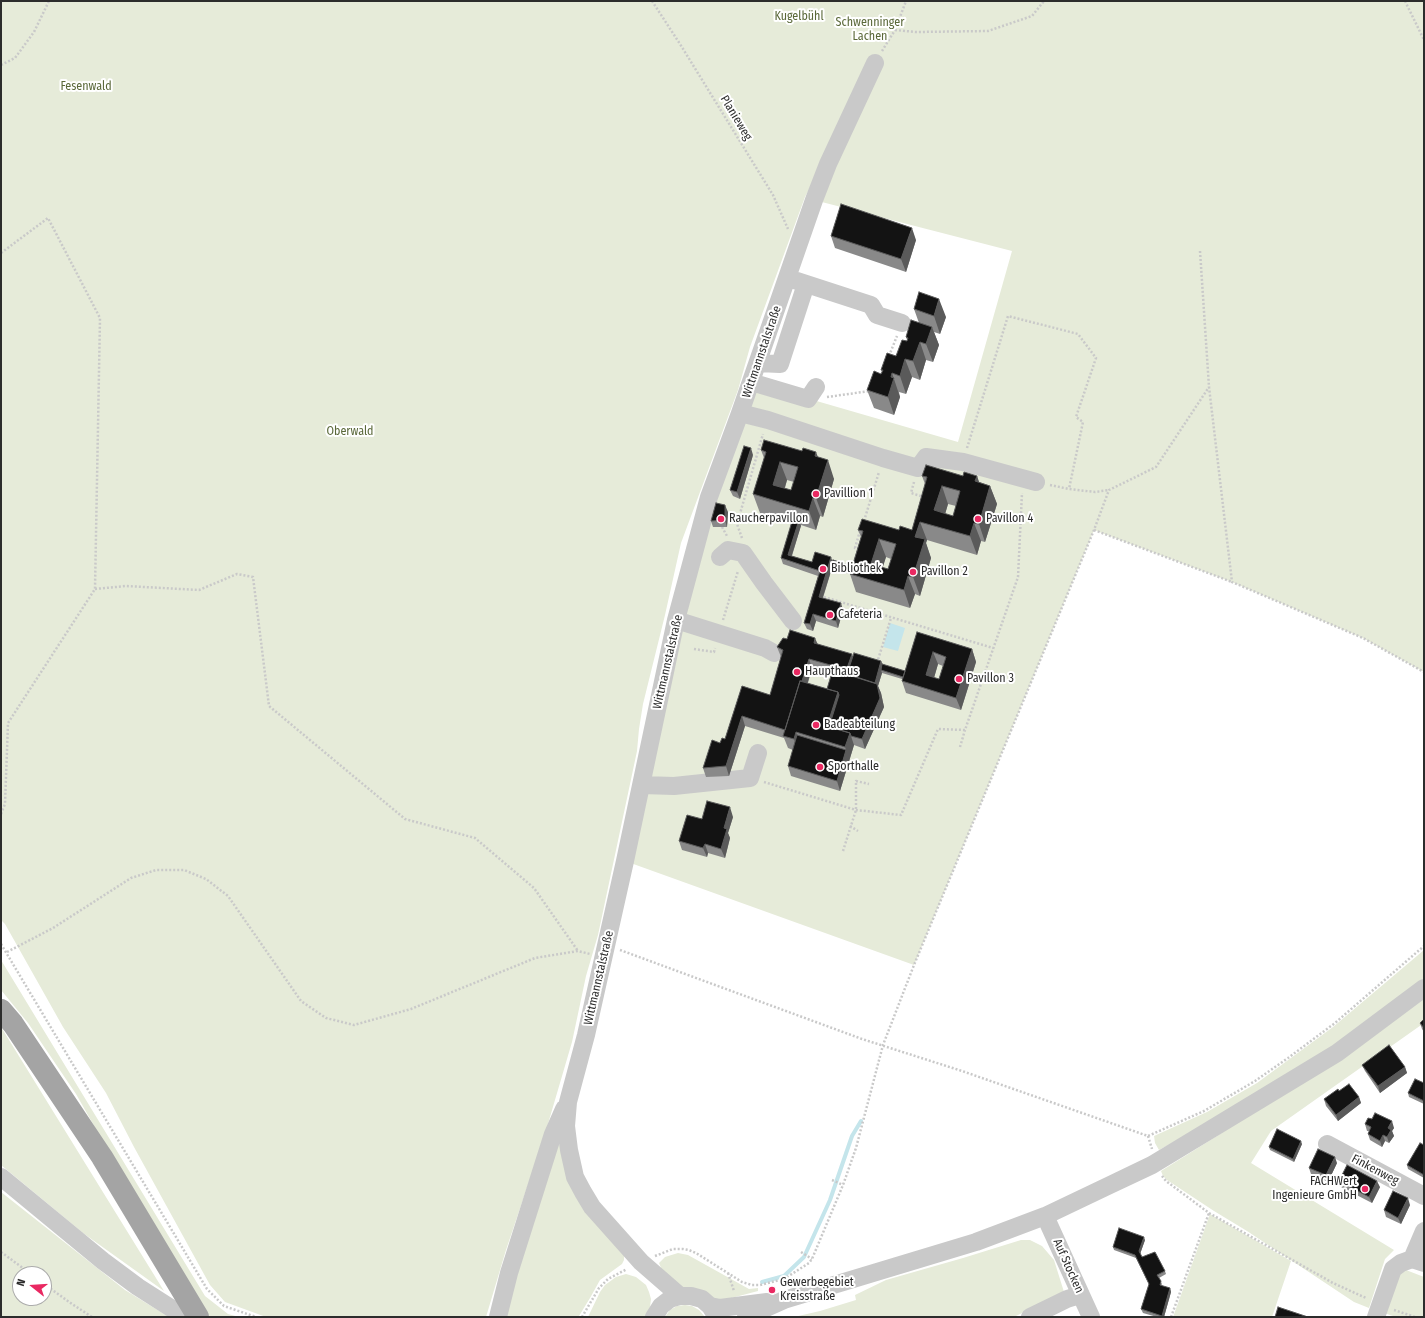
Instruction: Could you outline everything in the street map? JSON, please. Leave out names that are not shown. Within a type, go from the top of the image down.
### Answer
[{"type":"main road","points":[[1,1010],[13,1024],[102,1157],[198,1317]]},
{"type":"street","name":"Wittmannstalstraße","points":[[680,1296],[641,1262],[592,1207],[582,1192],[576,1177],[569,1150],[566,1126],[568,1102],[586,1035],[642,786],[646,760],[676,620],[709,497],[758,363],[814,200],[828,164],[875,62]]},
{"type":"street","points":[[788,278],[871,305],[876,315],[902,323]]},
{"type":"street","points":[[758,363],[780,364],[806,284]]},
{"type":"street","points":[[751,382],[812,393]]},
{"type":"street","points":[[740,413],[768,420],[918,468],[926,457],[963,462],[1030,480]]},
{"type":"street","points":[[720,557],[728,550],[743,553],[793,621]]},
{"type":"street","points":[[676,620],[765,648],[774,653]]},
{"type":"street","points":[[642,786],[674,793],[750,778],[758,753]]},
{"type":"street","points":[[746,1317],[784,1300],[976,1242],[1045,1216],[1152,1165],[1336,1053],[1424,988]]},
{"type":"street","points":[[498,1317],[509,1273],[553,1134],[568,1102]]},
{"type":"street","name":"Finkenweg","points":[[1327,1144],[1424,1196]]},
{"type":"street","points":[[1,1177],[103,1261],[138,1287],[174,1310],[188,1317]]},
{"type":"street","name":"Auf Stocken","points":[[1045,1216],[1091,1317]]},
{"type":"street","points":[[1376,1317],[1393,1270],[1401,1263],[1418,1261],[1424,1230]]},
{"type":"street","name":"Wittmannstalstraße","points":[[641,1262],[656,1314]]},
{"type":"street","points":[[1030,1317],[1067,1298],[1080,1295]]},
{"type":"street","points":[[656,1314],[670,1300],[680,1296],[691,1296],[702,1300],[714,1312],[720,1308],[784,1300]]},
{"type":"path","points":[[1,65],[15,58],[34,32],[49,1]]},
{"type":"path","name":"Planieweg","points":[[652,1],[773,195],[798,249]]},
{"type":"path","points":[[875,62],[895,30],[906,1]]},
{"type":"path","points":[[895,30],[916,32],[988,31],[1032,16],[1044,1]]},
{"type":"path","points":[[1406,1],[1424,40]]},
{"type":"path","points":[[1,253],[48,218],[100,318],[95,589],[8,723],[5,804],[1,814]]},
{"type":"path","points":[[1200,251],[1209,387],[1232,582]]},
{"type":"path","points":[[963,462],[1008,316],[1078,334],[1096,358],[1076,417],[1083,422],[1069,489]]},
{"type":"path","points":[[888,357],[902,323]]},
{"type":"path","points":[[960,747],[1018,577],[1030,480],[1069,489],[1095,492],[1109,490],[1156,467],[1209,387]]},
{"type":"path","points":[[812,393],[875,391]]},
{"type":"path","points":[[719,633],[745,545],[737,524],[768,420]]},
{"type":"path","points":[[861,550],[855,548],[883,458]]},
{"type":"path","points":[[918,468],[911,493],[930,498]]},
{"type":"path","points":[[582,1317],[599,1288],[608,1279],[641,1262],[673,1249],[683,1249],[696,1253],[742,1282],[760,1286],[784,1279],[809,1263],[812,1259],[843,1185],[856,1148],[883,1045],[914,965],[1094,530],[1109,490]]},
{"type":"path","points":[[1094,530],[1232,582],[1362,638],[1424,672]]},
{"type":"path","points":[[95,589],[126,586],[199,590],[237,574],[253,577],[269,706],[405,819],[475,838],[534,888],[578,951]]},
{"type":"path","points":[[824,597],[993,648]]},
{"type":"path","points":[[876,665],[891,618]]},
{"type":"path","points":[[750,778],[856,810],[902,815],[938,729],[965,730]]},
{"type":"path","points":[[843,851],[856,810],[856,781],[869,784]]},
{"type":"path","points":[[850,826],[858,831]]},
{"type":"path","points":[[7,952],[53,928],[131,878],[156,870],[184,870],[206,879],[228,896],[301,1001],[326,1018],[354,1025],[411,1009],[535,958],[578,951],[605,951],[962,1071],[1148,1136],[1204,1111],[1255,1081],[1335,1023],[1424,946]]},
{"type":"path","points":[[1,944],[207,1289],[224,1306],[256,1317]]},
{"type":"path","points":[[1148,1136],[1152,1151],[1152,1165],[1166,1181],[1210,1214],[1333,1283],[1368,1299]]},
{"type":"path","points":[[832,1180],[843,1185]]},
{"type":"path","points":[[1171,1317],[1210,1214]]},
{"type":"path","points":[[1,1252],[20,1266]]},
{"type":"path","points":[[801,1252],[812,1259]]},
{"type":"path","points":[[728,1273],[734,1292]]},
{"type":"path","points":[[52,1290],[92,1317]]},
{"type":"path","points":[[1394,1310],[1415,1317]]},
{"type":"green space","name":"Oberwald","points":[[1,1],[1424,1],[1424,672],[1363,638],[1232,582],[1094,530],[914,965],[625,861],[695,549],[751,382],[958,442],[1012,251],[814,200],[871,71],[805,197],[750,347],[738,390],[681,543],[643,704],[637,751],[598,935],[586,976],[572,1042],[545,1134],[506,1250],[486,1317],[266,1317],[225,1302],[210,1285],[106,1093],[63,1027],[5,924],[1,920]]},
{"type":"green space","points":[[1424,950],[1424,986],[1323,1060],[1159,1150],[1155,1143],[1154,1136],[1207,1112],[1257,1083],[1333,1027]]},
{"type":"green space","points":[[1,960],[205,1296],[228,1314],[239,1317],[209,1317],[196,1305],[76,1094],[28,1023],[1,990]]},
{"type":"green space","points":[[1424,998],[1424,1023],[1271,1131],[1251,1163],[1394,1250],[1385,1259],[1369,1308],[1354,1302],[1163,1176],[1161,1171],[1217,1136]]},
{"type":"green space","points":[[1,1027],[164,1291],[83,1233],[1,1165]]},
{"type":"green space","points":[[555,1143],[560,1145],[624,1253],[624,1260],[622,1264],[600,1280],[579,1316],[503,1317]]},
{"type":"green space","points":[[1,1192],[125,1290],[169,1317],[1,1317]]},
{"type":"green space","points":[[1210,1214],[1291,1261],[1272,1317],[1173,1317]]},
{"type":"green space","points":[[1021,1240],[1030,1240],[1042,1246],[1054,1260],[1064,1292],[1014,1317],[794,1317],[856,1300],[855,1295],[886,1280]]},
{"type":"green space","points":[[678,1253],[688,1255],[749,1289],[758,1288],[758,1291],[720,1301],[695,1289],[682,1287],[662,1270],[659,1263],[665,1257]]},
{"type":"green space","points":[[1406,1270],[1424,1277],[1424,1317],[1396,1317],[1384,1313],[1397,1275]]},
{"type":"green space","points":[[626,1274],[636,1277],[646,1285],[651,1299],[646,1317],[588,1317],[605,1285],[616,1277]]},
{"type":"green space","points":[[677,1306],[692,1306],[699,1310],[705,1317],[665,1317],[670,1310]]},
{"type":"water","points":[[890,623],[905,628],[898,651],[883,647]]},
{"type":"building","points":[[841,204],[912,228],[901,259],[831,236]]},
{"type":"building","points":[[919,292],[939,299],[934,316],[914,309]]},
{"type":"building","points":[[911,320],[932,327],[926,344],[920,342],[913,361],[905,359],[900,376],[892,373],[891,377],[894,378],[888,397],[867,390],[874,371],[881,374],[887,353],[896,356],[902,340],[907,341],[908,338],[906,337]]},
{"type":"building","points":[[764,440],[802,451],[803,448],[816,452],[815,456],[828,460],[816,498],[813,498],[809,511],[753,494],[766,452],[761,450]],"holes":[[[780,462],[798,467],[791,490],[773,485]]]},
{"type":"building","points":[[744,446],[751,448],[737,492],[730,490]]},
{"type":"building","points":[[926,465],[963,476],[964,472],[977,476],[975,481],[990,486],[979,524],[974,523],[970,536],[920,522],[915,537],[925,539],[913,577],[908,576],[904,590],[850,574],[863,531],[858,530],[862,519],[899,530],[900,526],[912,530],[927,477],[922,476]],"holes":[[[942,486],[960,491],[953,516],[934,510]],[[879,539],[896,544],[888,569],[871,564]]]},
{"type":"building","points":[[716,503],[725,505],[725,520],[711,521]]},
{"type":"building","points":[[793,518],[799,520],[788,555],[812,562],[815,552],[831,557],[819,597],[841,603],[836,621],[813,614],[810,624],[804,623],[820,571],[781,558]]},
{"type":"building","points":[[833,560],[852,566],[850,572],[831,566]]},
{"type":"building","points":[[790,630],[815,638],[814,643],[852,654],[845,674],[877,684],[880,698],[862,739],[851,736],[850,733],[829,727],[839,695],[838,692],[827,689],[834,666],[809,659],[802,681],[800,681],[785,730],[742,716],[726,766],[703,768],[712,740],[720,743],[722,738],[725,739],[742,686],[770,695],[783,650],[777,647],[783,638],[787,639]]},
{"type":"building","points":[[917,632],[972,649],[956,698],[902,681]],"holes":[[[933,652],[946,657],[939,679],[926,675]]]},
{"type":"building","points":[[854,653],[881,661],[875,683],[847,674]]},
{"type":"building","points":[[882,664],[905,671],[903,677],[881,670]]},
{"type":"building","points":[[800,681],[838,692],[827,726],[850,733],[845,747],[796,732],[794,739],[783,736]]},
{"type":"building","name":"Sporthalle","points":[[797,735],[846,750],[837,781],[788,766]]},
{"type":"building","points":[[707,801],[730,807],[724,828],[727,829],[721,849],[705,844],[703,848],[679,841],[687,815],[702,819]]},
{"type":"building","points":[[1424,1019],[1424,1028],[1420,1023]]},
{"type":"building","points":[[1389,1045],[1405,1067],[1378,1086],[1362,1065]]},
{"type":"building","points":[[1415,1079],[1424,1083],[1424,1101],[1408,1093]]},
{"type":"building","points":[[1349,1084],[1359,1097],[1336,1115],[1324,1099],[1338,1089],[1339,1091]]},
{"type":"building","points":[[1375,1113],[1392,1121],[1388,1128],[1391,1130],[1387,1137],[1383,1135],[1380,1141],[1368,1134],[1371,1127],[1365,1124],[1368,1118],[1372,1119]]},
{"type":"building","points":[[1277,1129],[1301,1141],[1293,1159],[1269,1147]]},
{"type":"building","points":[[1420,1143],[1424,1145],[1424,1175],[1407,1165]]},
{"type":"building","points":[[1318,1149],[1335,1157],[1326,1175],[1309,1168]]},
{"type":"building","points":[[1347,1165],[1377,1181],[1369,1197],[1339,1181]]},
{"type":"building","points":[[1393,1191],[1408,1198],[1398,1218],[1384,1210]]},
{"type":"building","points":[[1119,1228],[1144,1237],[1139,1251],[1142,1257],[1155,1252],[1165,1271],[1157,1275],[1161,1281],[1160,1285],[1170,1288],[1162,1316],[1141,1309],[1149,1284],[1135,1255],[1113,1247]]},
{"type":"building","points":[[1278,1307],[1308,1317],[1275,1317]]},
{"type":"waterway","points":[[762,1282],[784,1276],[804,1257],[830,1200],[852,1136],[861,1121]]},
{"type":"place","name":"Pavillion 1","points":[[816,494]]},
{"type":"place","name":"Raucherpavillon","points":[[721,519]]},
{"type":"place","name":"Pavillon 4","points":[[978,519]]},
{"type":"place","name":"Bibliothek","points":[[823,569]]},
{"type":"place","name":"Pavillon 2","points":[[913,572]]},
{"type":"place","name":"Cafeteria","points":[[830,615]]},
{"type":"place","name":"Haupthaus","points":[[797,672]]},
{"type":"place","name":"Pavillon 3","points":[[959,679]]},
{"type":"place","name":"Badeabteilung","points":[[816,725]]},
{"type":"place","name":"Sporthalle","points":[[820,767]]},
{"type":"place","name":"FACHWert Ingenieure GmbH","points":[[1365,1189]]},
{"type":"place","name":"Gewerbegebiet Kreisstraße","points":[[772,1290]]},
{"type":"park label","name":"Kugelbühl","points":[[799,17]]},
{"type":"park label","name":"Schwenninger Lachen","points":[[870,30]]},
{"type":"park label","name":"Fesenwald","points":[[86,87]]}]
